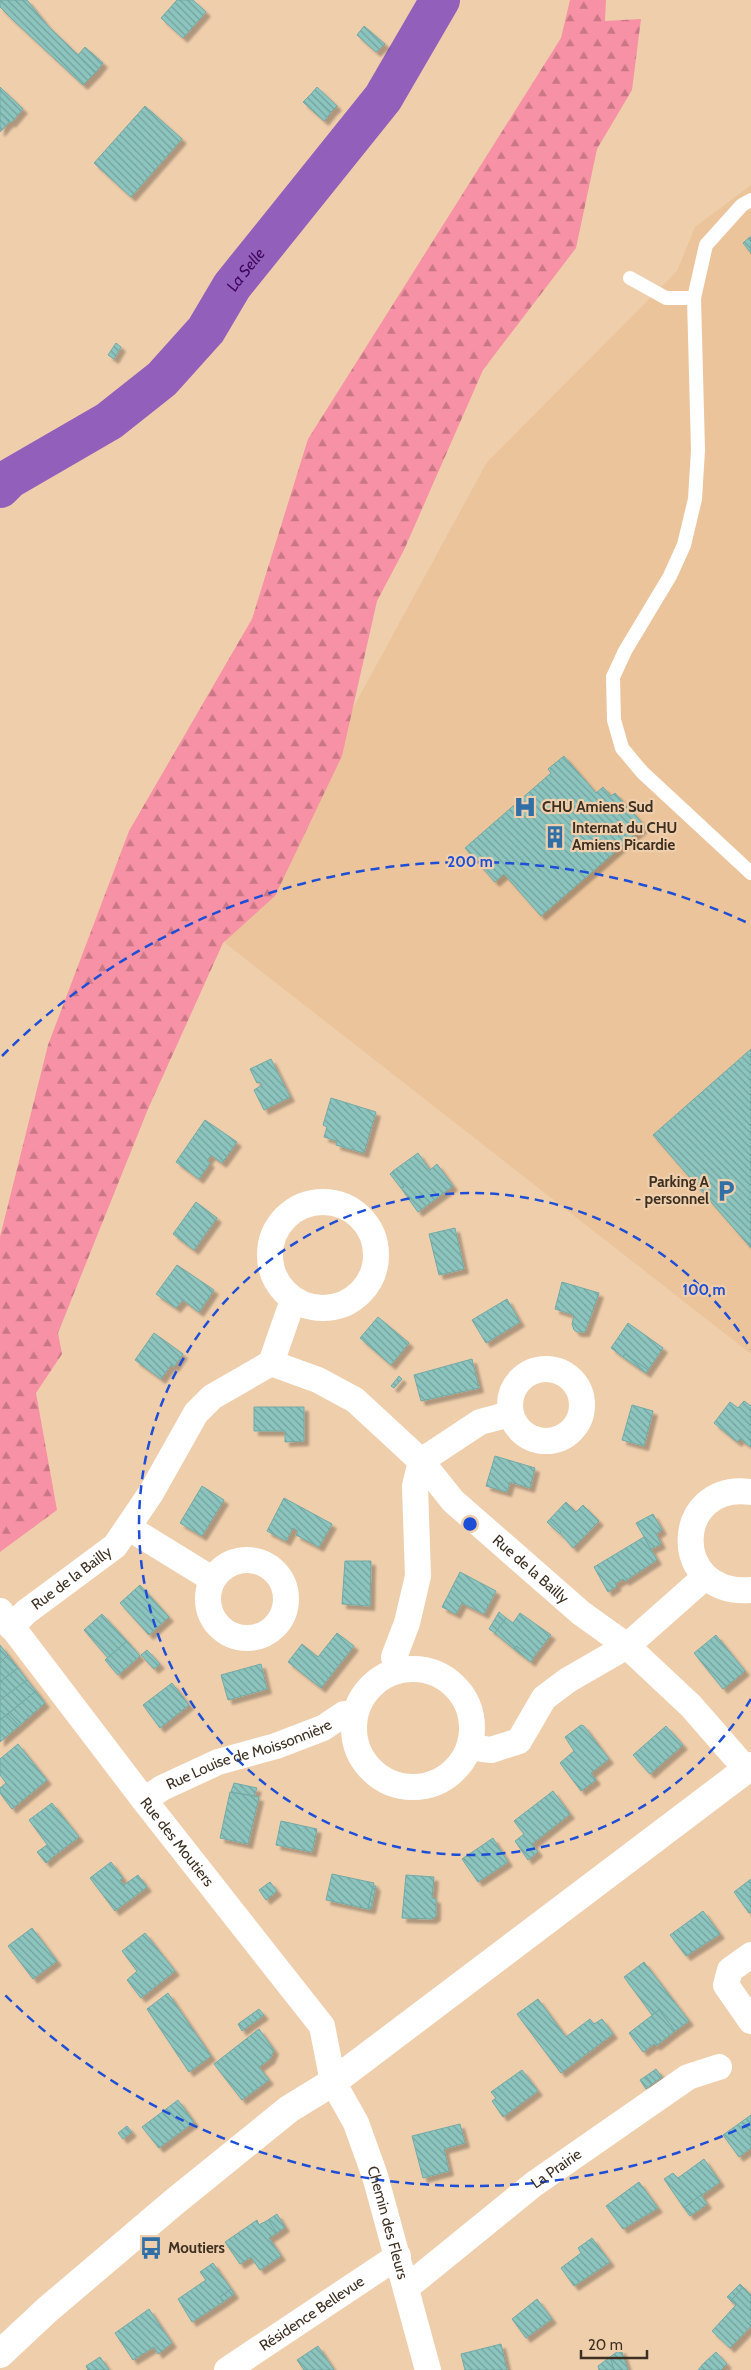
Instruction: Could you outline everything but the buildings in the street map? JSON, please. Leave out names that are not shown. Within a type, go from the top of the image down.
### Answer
[{"type":"street","points":[[317,1202],[335,1203],[352,1211],[365,1222],[375,1245],[374,1270],[367,1285],[356,1297],[341,1306],[316,1308],[293,1300],[279,1287],[271,1270],[269,1252],[273,1234],[284,1218],[299,1207],[317,1202]]},
{"type":"street","points":[[272,1363],[293,1300]]},
{"type":"street","name":"Rue de la Bailly","points":[[5,1619],[26,1612],[115,1546],[129,1528],[196,1413],[212,1397],[272,1363],[318,1380],[356,1400],[421,1461],[452,1501],[580,1613],[627,1646],[691,1706],[749,1768]]},
{"type":"street","points":[[396,1670],[394,1657],[407,1623],[418,1576],[415,1486],[421,1461],[480,1422],[510,1414]]},
{"type":"street","points":[[751,1492],[738,1490],[722,1493],[708,1502],[697,1515],[691,1530],[690,1547],[695,1563],[705,1577],[718,1586],[734,1591],[751,1590]]},
{"type":"street","points":[[129,1528],[212,1580]]},
{"type":"street","points":[[470,1747],[491,1750],[519,1741],[544,1698],[568,1680],[627,1646],[705,1577]]},
{"type":"street","name":"Rue des Moutiers","points":[[5,1619],[144,1800],[322,2026],[333,2082]]},
{"type":"street","name":"Rue Louise de Moissonnière","points":[[415,1668],[433,1672],[449,1681],[462,1694],[470,1711],[473,1729],[470,1747],[460,1765],[445,1779],[426,1786],[399,1786],[386,1782],[370,1770],[358,1753],[353,1734],[354,1714],[360,1699],[370,1686],[396,1670],[415,1668]]},
{"type":"street","name":"Rue Louise de Moissonnière","points":[[144,1800],[162,1788],[218,1762],[276,1746],[323,1728],[344,1714],[354,1714]]},
{"type":"street","points":[[0,2354],[54,2304],[173,2203],[289,2109],[333,2082],[749,1768]]},
{"type":"street","points":[[751,1955],[730,1970],[726,1986],[751,2021]]},
{"type":"street","name":"La Prairie","points":[[406,2288],[542,2179],[688,2077],[719,2067]]},
{"type":"street","name":"Chemin des Fleurs","points":[[333,2082],[356,2123],[375,2176],[428,2370]]},
{"type":"street","name":"Résidence Bellevue","points":[[226,2370],[398,2256]]},
{"type":"lane","points":[[751,200],[742,205],[706,245],[694,298],[698,450],[695,499],[684,545],[670,576],[625,651],[613,677],[614,720],[622,748],[642,772],[751,873]]},
{"type":"lane","points":[[630,278],[666,298],[694,298]]},
{"type":"shaded area","name":"CHU Amiens Sud","points":[[751,185],[751,1354],[225,943],[487,462],[677,271],[695,227]]},
{"type":"green space","points":[[570,0],[606,0],[605,21],[641,19],[632,90],[597,149],[576,248],[483,370],[404,550],[377,601],[342,756],[275,896],[223,943],[148,1109],[58,1333],[62,1354],[36,1393],[57,1510],[0,1552],[0,1237],[48,1045],[129,831],[252,619],[308,439],[561,38]]},
{"type":"waterway","name":"La Selle","points":[[0,488],[9,479],[109,421],[162,379],[206,330],[232,286],[383,98],[440,0]]},
{"type":"place","name":"CHU Amiens Sud","points":[[525,807]]},
{"type":"place","name":"Internat du CHU Amiens Picardie","points":[[555,837]]},
{"type":"place","name":"Parking A - personnel","points":[[726,1191]]},
{"type":"place","name":"Moutiers","points":[[151,2248]]}]
